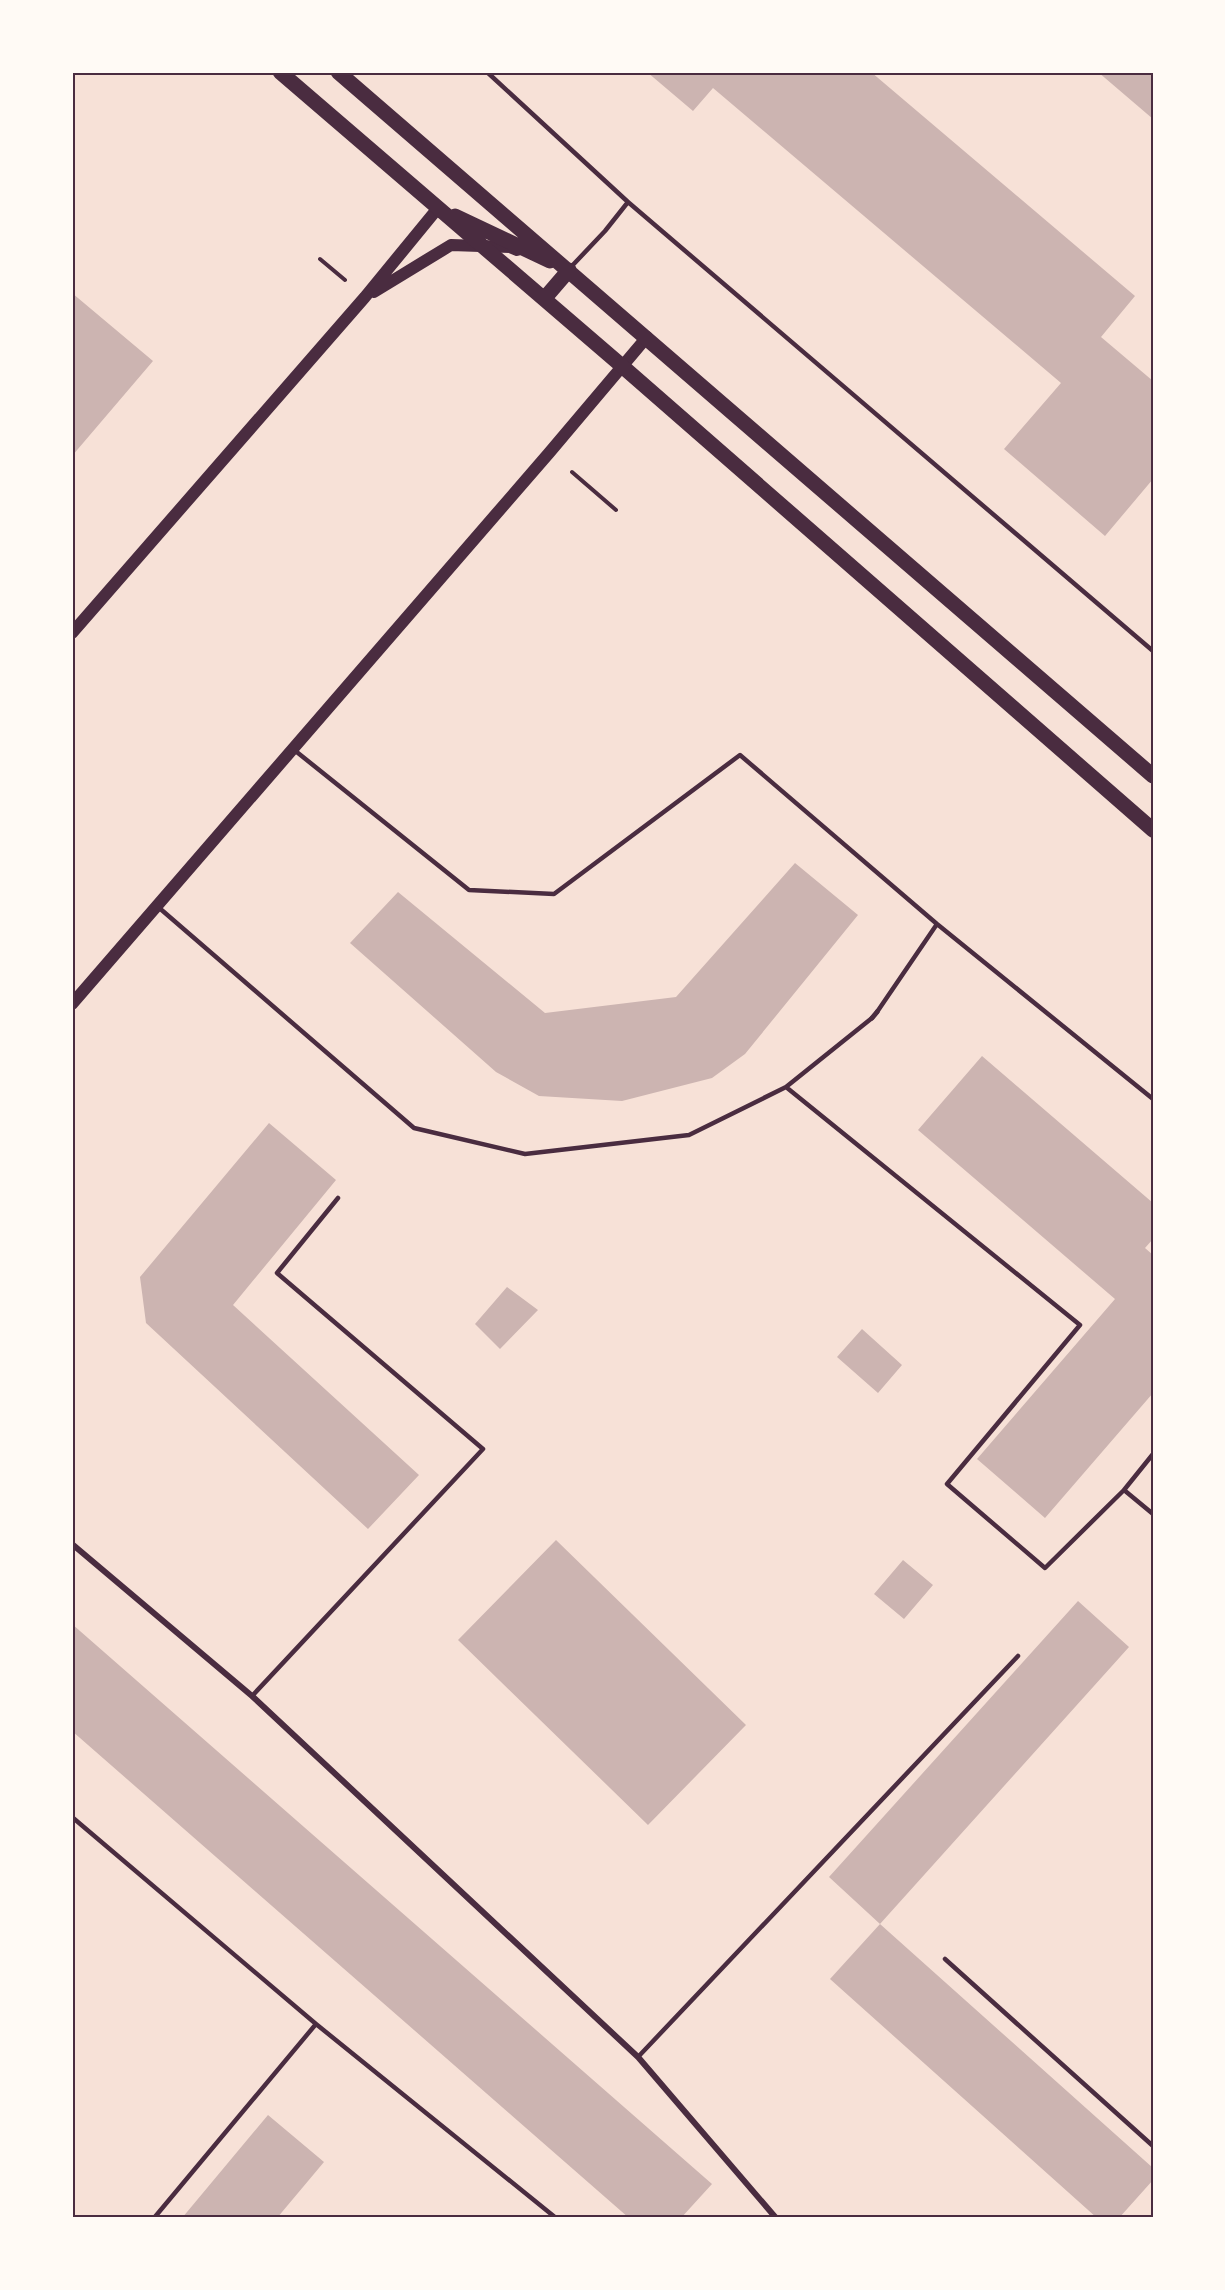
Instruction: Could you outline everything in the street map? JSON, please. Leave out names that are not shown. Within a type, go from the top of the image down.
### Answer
[{"type":"main road","points":[[280,72],[622,366],[1153,830]]},
{"type":"main road","points":[[338,72],[1153,776]]},
{"type":"main road","points":[[438,208],[569,270]]},
{"type":"main road","points":[[72,633],[365,297],[438,208]]},
{"type":"main road","points":[[365,297],[451,245],[510,247],[569,270]]},
{"type":"main road","points":[[544,299],[569,270]]},
{"type":"main road","points":[[72,1004],[647,337]]},
{"type":"street","points":[[872,1018],[877,1012]]},
{"type":"street","points":[[72,1544],[252,1696],[638,2057],[776,2218]]},
{"type":"lane","points":[[487,72],[628,202],[1153,651]]},
{"type":"lane","points":[[569,270],[628,202]]},
{"type":"lane","points":[[293,749],[469,890],[554,894],[740,755],[937,924],[1153,1099]]},
{"type":"lane","points":[[157,906],[414,1128],[525,1154],[689,1134],[786,1088],[872,1018]]},
{"type":"lane","points":[[877,1012],[937,924]]},
{"type":"lane","points":[[786,1088],[1080,1325],[947,1484],[1045,1568],[1124,1490],[1153,1454]]},
{"type":"lane","points":[[252,1696],[483,1449],[277,1273],[338,1198]]},
{"type":"lane","points":[[1124,1490],[1153,1514]]},
{"type":"lane","points":[[638,2057],[1018,1656]]},
{"type":"lane","points":[[72,1817],[316,2024],[556,2218]]},
{"type":"lane","points":[[945,1959],[1153,2146]]},
{"type":"lane","points":[[154,2218],[316,2024]]},
{"type":"path","points":[[320,259],[349,284]]},
{"type":"path","points":[[572,472],[616,510]]},
{"type":"building","points":[[647,72],[871,72],[1135,296],[1101,337],[1153,381],[1153,479],[1105,536],[1004,449],[1061,383],[713,88],[693,111]]},
{"type":"building","points":[[1098,72],[1153,72],[1153,119]]},
{"type":"building","points":[[72,293],[153,361],[72,456]]},
{"type":"building","points":[[795,863],[858,915],[745,1054],[712,1078],[622,1101],[539,1096],[496,1072],[350,943],[398,892],[545,1013],[676,997]]},
{"type":"building","points":[[982,1056],[1153,1203],[1153,1239],[1145,1248],[1153,1255],[1153,1393],[1045,1518],[977,1459],[1115,1299],[918,1130]]},
{"type":"building","points":[[269,1123],[336,1180],[233,1305],[419,1475],[368,1529],[146,1323],[140,1277]]},
{"type":"building","points":[[507,1287],[538,1310],[500,1349],[475,1324]]},
{"type":"building","points":[[862,1329],[902,1365],[878,1393],[837,1357]]},
{"type":"building","points":[[556,1540],[746,1725],[648,1825],[458,1640]]},
{"type":"building","points":[[903,1560],[933,1585],[904,1619],[874,1594]]},
{"type":"building","points":[[1078,1601],[1129,1647],[880,1924],[829,1877]]},
{"type":"building","points":[[72,1624],[712,2184],[681,2218],[629,2218],[72,1731]]},
{"type":"building","points":[[880,1924],[1153,2168],[1153,2180],[1119,2218],[1097,2218],[830,1979]]},
{"type":"building","points":[[268,2115],[324,2162],[277,2218],[182,2218]]}]
